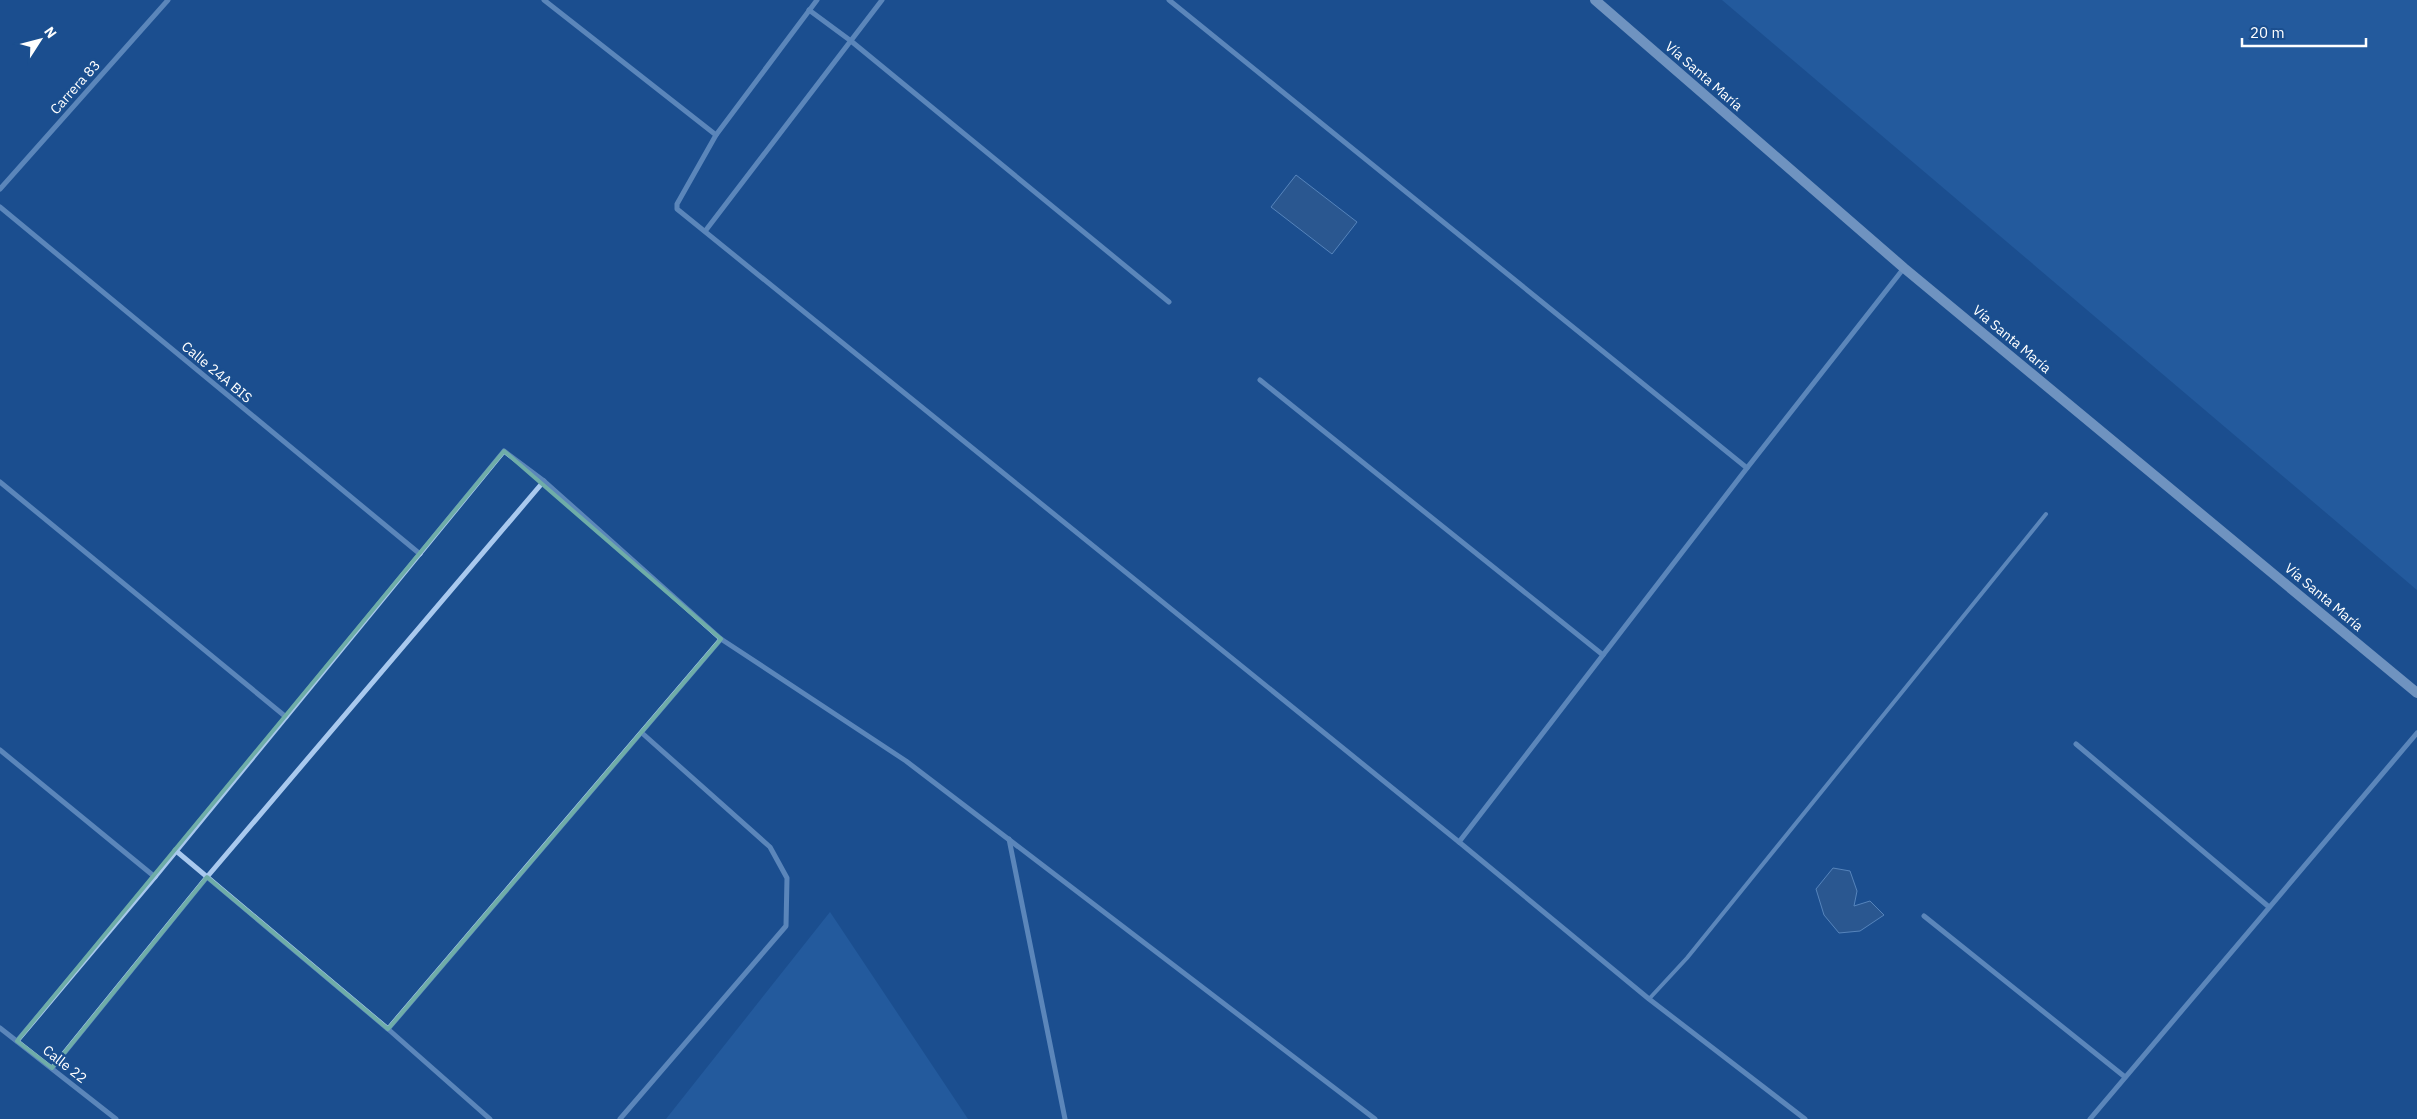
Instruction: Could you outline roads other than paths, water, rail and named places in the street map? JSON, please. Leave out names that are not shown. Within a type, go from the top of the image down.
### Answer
[{"type":"main road","name":"Vía Santa María","points":[[1595,0],[1904,268],[2417,693]]},
{"type":"street","name":"Carrera 83","points":[[0,189],[168,0]]},
{"type":"street","points":[[544,0],[716,135]]},
{"type":"street","points":[[817,0],[716,135],[677,204],[677,209],[706,230],[1459,842],[1649,999],[1805,1119]]},
{"type":"street","points":[[706,230],[882,0]]},
{"type":"street","points":[[1169,0],[1747,468]]},
{"type":"street","points":[[810,10],[851,41],[1169,302]]},
{"type":"street","name":"Calle 24A BIS","points":[[0,207],[420,554]]},
{"type":"street","points":[[1459,842],[1747,468],[1904,268]]},
{"type":"street","points":[[1260,380],[1603,655]]},
{"type":"street","points":[[17,1041],[504,451],[544,482],[721,639],[906,761],[1375,1119]]},
{"type":"street","points":[[0,482],[286,717]]},
{"type":"street","points":[[52,1068],[207,877],[544,482]]},
{"type":"street","points":[[388,1029],[721,639]]},
{"type":"street","points":[[620,1119],[786,926],[787,878],[770,847],[642,733]]},
{"type":"street","points":[[2090,1119],[2417,733]]},
{"type":"street","points":[[2076,744],[2269,907]]},
{"type":"street","points":[[0,750],[155,876]]},
{"type":"street","points":[[1009,838],[1065,1119]]},
{"type":"street","points":[[175,850],[388,1029],[490,1119]]},
{"type":"street","points":[[1924,916],[2125,1077]]},
{"type":"street","name":"Calle 22","points":[[0,1028],[116,1119]]},
{"type":"lane","points":[[1649,999],[1687,958],[2046,514]]}]
